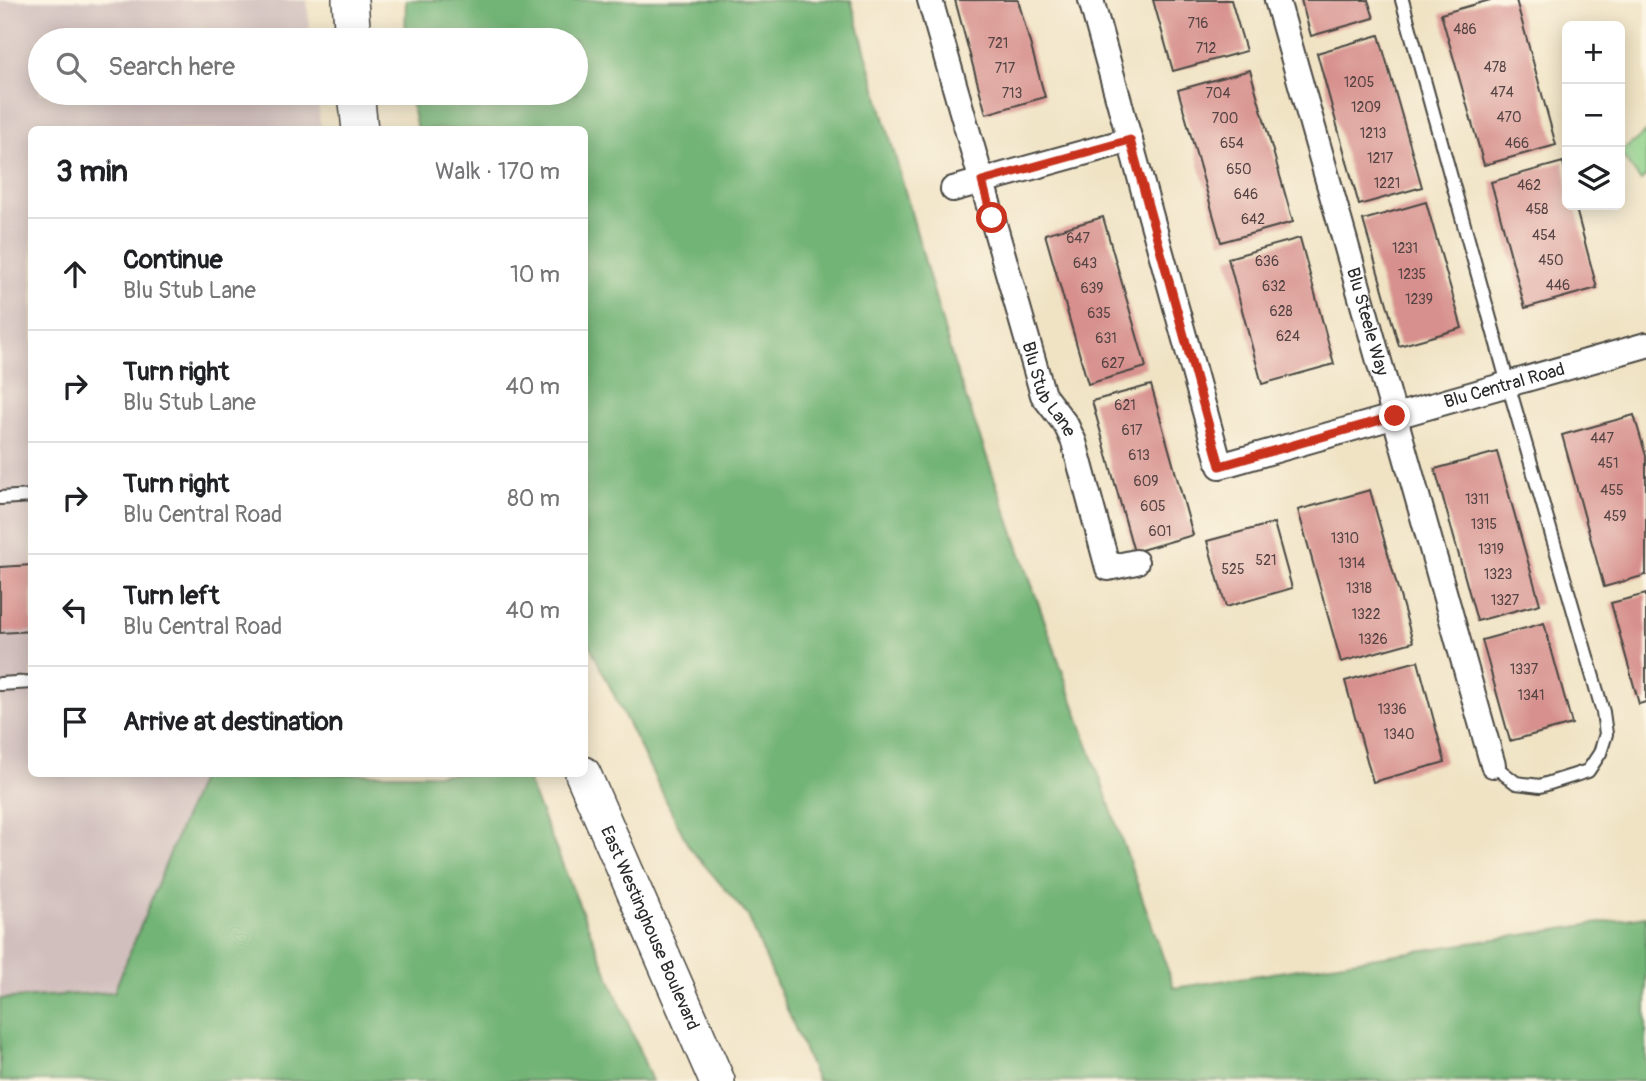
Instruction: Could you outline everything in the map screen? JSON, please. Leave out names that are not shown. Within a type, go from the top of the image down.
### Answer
[{"type":"main road","points":[[350,0],[352,28]]},
{"type":"main road","points":[[357,105],[360,126]]},
{"type":"main road","name":"East Westinghouse Boulevard","points":[[584,777],[717,1081]]},
{"type":"street","name":"Blu Stub Lane","points":[[930,0],[1043,395],[1066,425],[1074,442],[1108,568],[1136,562]]},
{"type":"street","name":"Blu Central Road","points":[[1091,0],[1220,466],[1646,345]]},
{"type":"street","name":"Blu Steele Way","points":[[1276,0],[1493,765]]},
{"type":"street","points":[[953,189],[1130,140]]},
{"type":"lane","points":[[1402,0],[1508,384],[1603,712],[1606,734],[1600,753],[1588,771],[1540,786],[1516,783],[1493,765]]},
{"type":"lane","points":[[0,498],[28,496]]},
{"type":"lane","points":[[0,684],[28,682]]},
{"type":"shaded area","points":[[0,0],[307,0],[310,28],[28,28],[28,105],[318,105],[321,126],[28,126],[28,777],[201,777],[114,992],[0,999]]},
{"type":"green space","points":[[406,0],[851,0],[953,361],[1174,988],[1646,916],[1646,1081],[817,1081],[748,916],[689,847],[588,642],[588,126],[416,126],[412,105],[588,105],[588,28],[405,28]]},
{"type":"green space","points":[[1646,132],[1646,176],[1641,181],[1625,160],[1625,149]]},
{"type":"green space","points":[[201,777],[526,777],[652,1081],[0,1081],[0,999],[114,992]]},
{"type":"building","points":[[955,0],[1018,0],[1045,97],[986,114]]},
{"type":"building","points":[[1153,0],[1231,0],[1246,51],[1173,71]]},
{"type":"building","points":[[1301,0],[1368,0],[1374,18],[1311,36]]},
{"type":"building","points":[[1490,0],[1516,0],[1556,145],[1484,165],[1441,14]]},
{"type":"building","points":[[1379,35],[1422,187],[1359,205],[1317,53]]},
{"type":"building","points":[[1250,70],[1293,222],[1221,242],[1178,90]]},
{"type":"building","points":[[1562,162],[1562,210],[1576,210],[1597,288],[1525,308],[1491,182]]},
{"type":"building","points":[[1426,202],[1462,328],[1399,346],[1363,220]]},
{"type":"building","points":[[1103,217],[1146,367],[1088,384],[1045,234]]},
{"type":"building","points":[[1300,238],[1334,364],[1262,384],[1228,258]]},
{"type":"building","points":[[1151,385],[1193,535],[1134,552],[1092,401]]},
{"type":"building","points":[[1634,415],[1646,456],[1646,575],[1604,587],[1562,435]]},
{"type":"building","points":[[1497,452],[1540,604],[1477,621],[1435,469]]},
{"type":"building","points":[[1370,490],[1413,642],[1341,662],[1298,510]]},
{"type":"building","points":[[1274,523],[1292,588],[1226,607],[1207,541]]},
{"type":"building","points":[[28,565],[28,631],[0,633],[0,567]]},
{"type":"building","points":[[1646,594],[1646,702],[1639,704],[1611,603]]},
{"type":"building","points":[[1544,623],[1572,724],[1510,741],[1482,640]]},
{"type":"building","points":[[1418,661],[1445,762],[1373,782],[1345,681]]},
{"type":"route","points":[[992,218],[982,181],[1130,140],[1220,466],[1395,416]]}]
